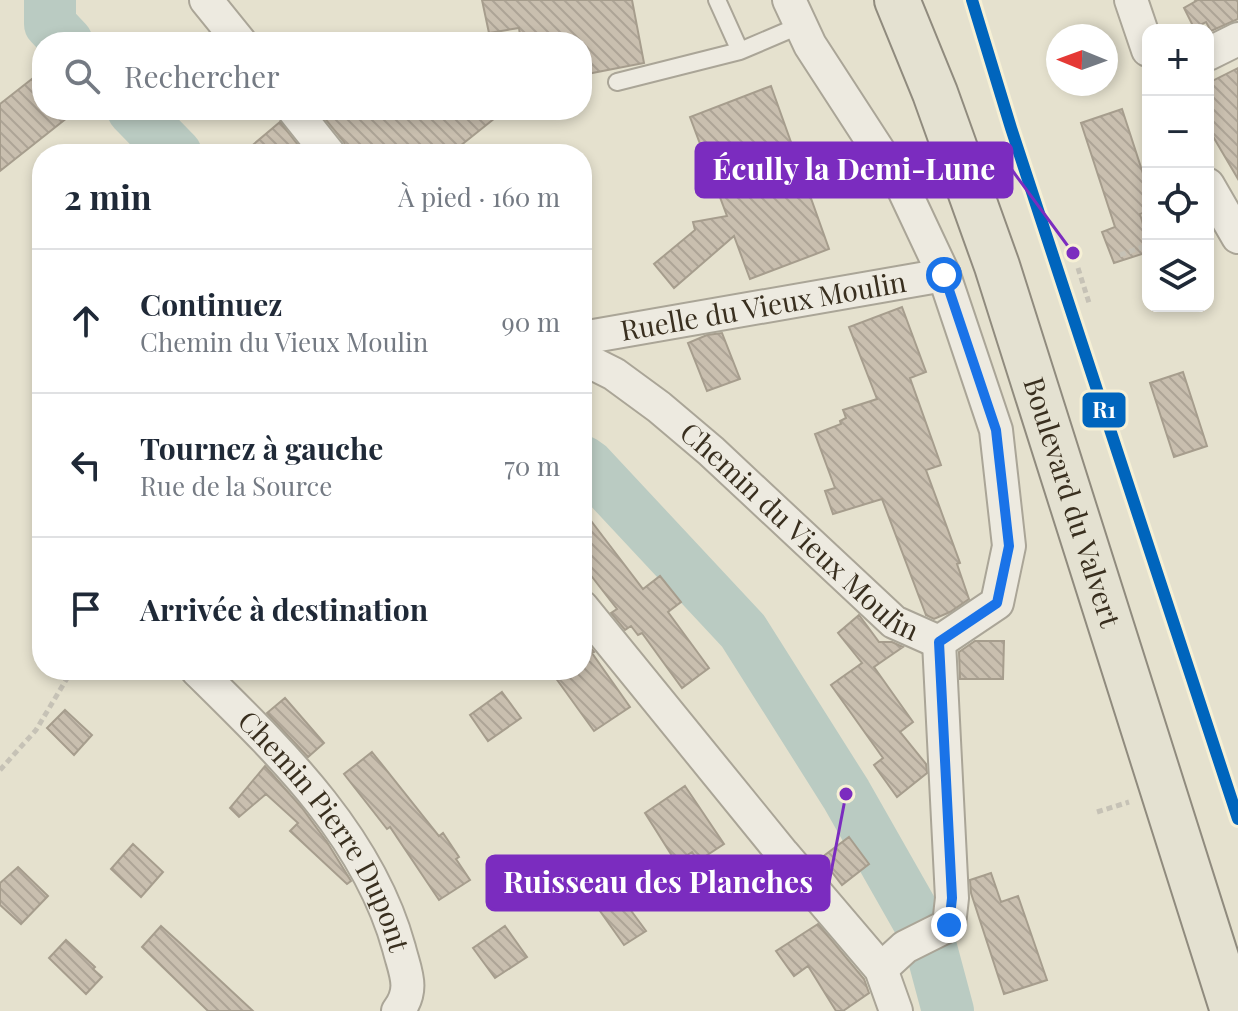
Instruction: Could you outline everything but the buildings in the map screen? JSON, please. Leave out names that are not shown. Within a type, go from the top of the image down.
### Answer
[{"type":"main road","name":"Boulevard du Valvert","points":[[897,0],[935,93],[997,266],[1233,1011]]},
{"type":"street","points":[[206,0],[232,32]]},
{"type":"street","points":[[1131,0],[1142,32]]},
{"type":"street","name":"Chemin du Vieux Moulin","points":[[592,363],[614,374],[700,442],[894,622],[939,642],[997,603],[1009,546],[996,430],[944,275],[904,190],[810,45],[795,12]]},
{"type":"street","points":[[1214,51],[1238,39]]},
{"type":"street","points":[[302,120],[321,144]]},
{"type":"street","points":[[1214,195],[1238,237]]},
{"type":"street","name":"Ruelle du Vieux Moulin","points":[[592,336],[944,275]]},
{"type":"street","points":[[592,619],[881,969],[896,1011]]},
{"type":"street","points":[[881,969],[905,947],[949,925],[952,898],[939,642]]},
{"type":"street","name":"Chemin Pierre Dupont","points":[[207,680],[320,800],[348,839],[381,897],[397,940],[409,984],[405,1003],[398,1011]]},
{"type":"lane","points":[[717,0],[740,51]]},
{"type":"lane","points":[[617,82],[740,51],[795,12]]},
{"type":"path","points":[[1120,255],[1142,247]]},
{"type":"path","points":[[1078,268],[1090,306]]},
{"type":"path","points":[[0,770],[36,730],[66,680]]},
{"type":"path","points":[[1097,812],[1142,798]]},
{"type":"waterway","points":[[50,0],[50,24],[58,32]]},
{"type":"waterway","points":[[143,120],[166,144]]},
{"type":"waterway","points":[[592,469],[743,631],[846,794],[929,940],[948,1011]]},
{"type":"transit line","name":"R1","points":[[972,0],[1011,128],[1238,819]]},
{"type":"place","name":"Écully la Demi-Lune","points":[[1073,253]]},
{"type":"place","name":"Ruisseau des Planches","points":[[846,794]]},
{"type":"route","points":[[944,275],[996,430],[1009,546],[997,603],[939,642],[952,898],[949,925]]}]
